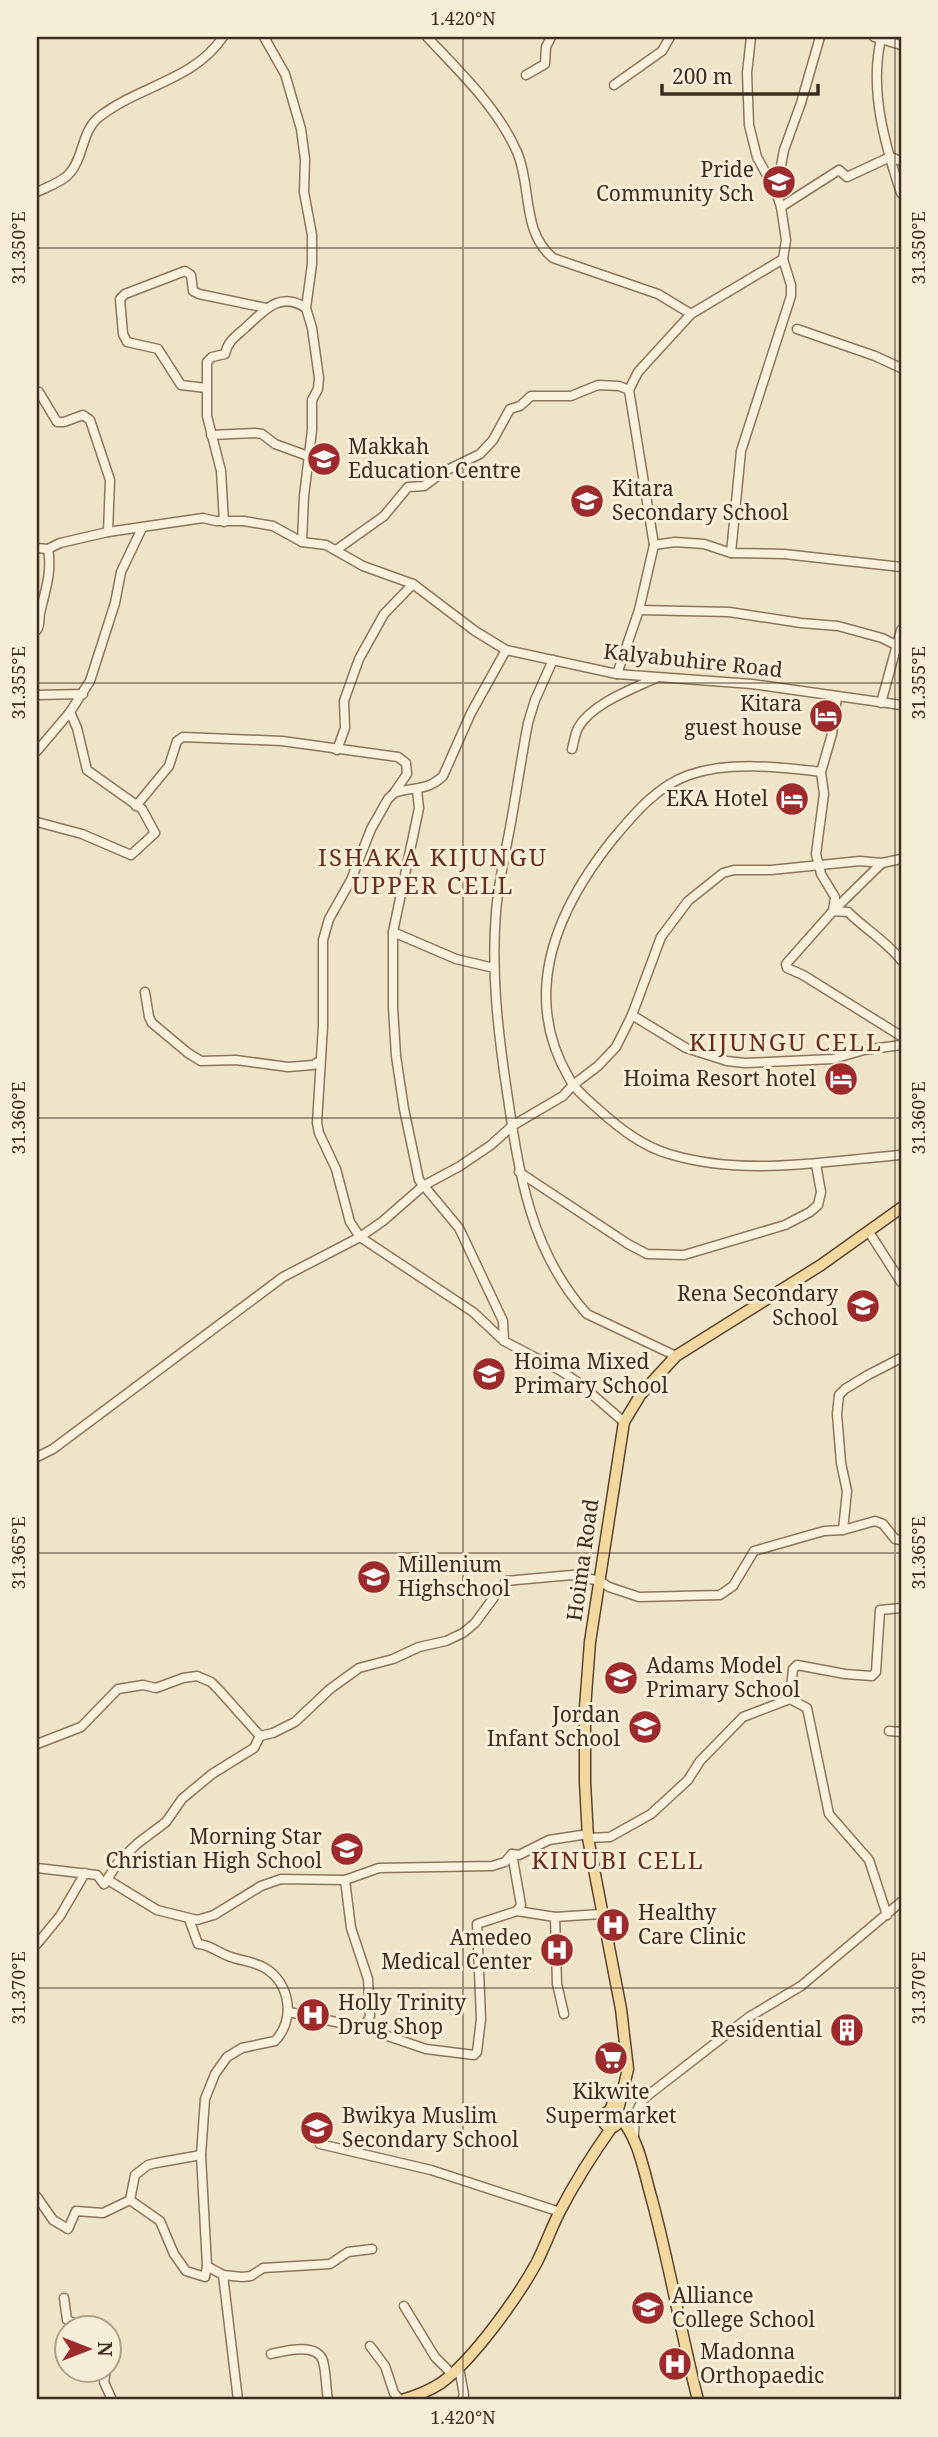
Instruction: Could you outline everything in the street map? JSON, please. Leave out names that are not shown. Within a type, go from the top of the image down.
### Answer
[{"type":"main road","name":"Hoima Road","points":[[401,2400],[430,2389],[455,2371],[479,2345],[522,2287],[586,2166],[610,2126],[618,2123],[615,2114],[625,2055],[621,2009],[588,1836],[585,1782],[586,1679],[624,1422],[641,1394],[676,1356],[869,1232],[901,1208]]},
{"type":"main road","points":[[615,2114],[633,2135],[639,2151],[668,2258],[698,2400]]},
{"type":"main road","points":[[610,2126],[633,2135]]},
{"type":"street","points":[[37,192],[71,173],[85,136],[96,120],[144,90],[192,69],[206,58],[223,37]]},
{"type":"street","points":[[264,37],[285,74],[304,147],[303,181],[313,243],[306,308],[319,367],[318,389],[312,400],[312,430],[302,542]]},
{"type":"street","points":[[427,37],[481,96],[507,132],[523,169],[527,206],[545,252],[553,258],[658,294],[691,314]]},
{"type":"street","points":[[526,75],[545,64],[546,47],[551,37]]},
{"type":"street","points":[[614,85],[662,51],[670,37]]},
{"type":"street","points":[[732,553],[741,452],[791,296],[783,259],[786,240],[781,207],[757,157],[749,125],[747,74],[751,37]]},
{"type":"street","points":[[776,192],[784,150],[820,37]]},
{"type":"street","points":[[901,45],[878,38],[876,74],[877,96],[901,193]]},
{"type":"street","points":[[781,207],[837,171],[841,170],[845,176],[849,176],[890,157],[901,161]]},
{"type":"street","points":[[617,674],[639,610],[654,545],[629,390],[638,372],[691,314],[783,259]]},
{"type":"street","points":[[206,388],[181,385],[158,349],[127,342],[123,334],[120,299],[125,294],[185,271],[191,275],[193,290],[199,294],[266,308]]},
{"type":"street","points":[[224,522],[221,471],[211,435],[206,388],[208,360],[225,354],[229,342],[266,308],[277,303],[297,302],[306,308]]},
{"type":"street","points":[[797,329],[875,356],[901,368]]},
{"type":"street","points":[[336,550],[384,516],[408,487],[424,486],[443,472],[480,454],[493,440],[510,409],[520,406],[531,396],[570,396],[598,386],[619,386],[629,390]]},
{"type":"street","points":[[39,392],[57,422],[83,415],[90,419],[110,480],[108,532]]},
{"type":"street","points":[[211,435],[262,434],[275,444],[308,456]]},
{"type":"street","name":"Kalyabuhire Road","points":[[47,549],[60,543],[108,532],[203,519],[273,526],[302,542],[326,545],[363,566],[413,584],[475,631],[506,650],[617,674],[752,684],[901,705]]},
{"type":"street","points":[[37,751],[83,694],[101,654],[121,572],[142,528]]},
{"type":"street","points":[[654,545],[675,542],[704,544],[732,553],[784,554],[901,567]]},
{"type":"street","points":[[37,548],[47,549],[51,563],[40,611],[40,626],[37,630]]},
{"type":"street","points":[[337,750],[345,728],[344,701],[359,659],[384,614],[413,584]]},
{"type":"street","points":[[639,610],[729,612],[801,624],[838,626],[882,638],[896,645]]},
{"type":"street","points":[[881,703],[901,630]]},
{"type":"street","points":[[394,793],[417,790],[435,783],[443,776],[471,713],[506,650]]},
{"type":"street","points":[[553,660],[535,700],[526,734],[496,910],[496,1021],[519,1172],[527,1204],[550,1260],[565,1288],[577,1303],[587,1314],[676,1356]]},
{"type":"street","points":[[572,749],[577,730],[592,712],[622,693],[658,677]]},
{"type":"street","points":[[37,695],[83,694]]},
{"type":"street","points":[[833,911],[835,897],[818,867],[816,846],[824,794],[821,772],[832,734],[837,697]]},
{"type":"street","points":[[37,822],[82,834],[131,855],[155,834],[142,808],[87,770],[77,728],[70,712]]},
{"type":"street","points":[[136,806],[169,766],[179,738],[258,739],[403,759],[407,774],[376,819],[351,880],[325,932],[323,1026],[316,1063],[319,1075],[319,1133],[332,1159],[350,1222],[360,1237],[473,1312],[504,1341],[561,1371],[624,1422]]},
{"type":"street","points":[[821,772],[737,768],[689,774],[645,802],[605,849],[560,927],[547,974],[545,997],[550,1034],[573,1085],[621,1130],[668,1154],[735,1165],[816,1164],[901,1154]]},
{"type":"street","points":[[417,790],[419,808],[393,932],[396,1056],[416,1171],[423,1186],[459,1228],[503,1321],[504,1341]]},
{"type":"street","points":[[37,1457],[64,1441],[283,1277],[360,1237],[423,1186],[470,1159],[512,1126],[552,1104],[598,1066],[617,1047],[661,937],[677,913],[723,873],[734,870],[818,867],[860,860],[882,863],[901,859]]},
{"type":"street","points":[[882,863],[786,962],[787,968],[803,975],[901,1036]]},
{"type":"street","points":[[833,911],[848,912],[881,939],[901,960]]},
{"type":"street","points":[[393,932],[462,961],[494,968]]},
{"type":"street","points":[[145,992],[152,1023],[201,1061],[236,1060],[288,1068],[316,1063]]},
{"type":"street","points":[[632,1015],[686,1048],[727,1061],[745,1063],[833,1059],[864,1050],[901,1045]]},
{"type":"street","points":[[519,1172],[647,1254],[684,1255],[785,1225],[810,1212],[818,1205],[821,1192],[816,1164]]},
{"type":"street","points":[[869,1232],[901,1282]]},
{"type":"street","points":[[843,1530],[847,1491],[841,1463],[837,1414],[839,1395],[868,1375],[901,1359]]},
{"type":"street","points":[[260,1736],[295,1722],[330,1689],[359,1668],[393,1659],[419,1647],[446,1641],[463,1633],[475,1623],[501,1584],[506,1581],[572,1575],[600,1581],[609,1587],[639,1597],[720,1595],[733,1586],[754,1551],[824,1531],[843,1530],[875,1521],[883,1524],[895,1539],[901,1540]]},
{"type":"street","points":[[790,1699],[793,1669],[797,1664],[845,1674],[872,1676],[876,1672],[880,1611],[901,1608]]},
{"type":"street","points":[[37,1744],[81,1727],[118,1689],[143,1685],[156,1688],[197,1676],[211,1682],[260,1736]]},
{"type":"street","points":[[512,1854],[519,1855],[549,1840],[610,1837],[650,1814],[688,1780],[700,1761],[743,1717],[790,1699],[807,1708],[829,1814],[870,1860],[887,1915]]},
{"type":"street","points":[[889,1731],[901,1732]]},
{"type":"street","points":[[104,1884],[120,1861],[138,1843],[163,1825],[182,1799],[212,1774],[254,1748],[260,1736]]},
{"type":"street","points":[[104,1884],[108,1880],[157,1910],[197,1920],[214,1915],[250,1891],[272,1881],[290,1878],[345,1880],[379,1868],[492,1866],[505,1862],[512,1854]]},
{"type":"street","points":[[512,1854],[521,1905],[517,1911]]},
{"type":"street","points":[[37,1868],[97,1875],[104,1884]]},
{"type":"street","points":[[37,1944],[60,1916],[85,1873]]},
{"type":"street","points":[[345,1880],[351,1928],[368,1979],[370,2017],[364,2028]]},
{"type":"street","points":[[633,2135],[638,2106],[647,2096],[749,2017],[801,1986],[901,1902]]},
{"type":"street","points":[[289,2012],[364,2028],[426,2049],[469,2055],[476,2053],[481,2019],[477,1924],[517,1911],[555,1917],[601,1914]]},
{"type":"street","points":[[555,1917],[557,1984],[564,2014]]},
{"type":"street","points":[[130,2200],[160,2221],[174,2254],[186,2271],[205,2277],[207,2266],[201,2155],[205,2099],[221,2064],[237,2050],[275,2041],[287,2023],[289,2012],[282,1989],[271,1972],[252,1962],[226,1956],[219,1950],[198,1944],[188,1919]]},
{"type":"street","points":[[320,2144],[431,2170],[560,2212]]},
{"type":"street","points":[[130,2200],[135,2175],[148,2165],[201,2155]]},
{"type":"street","points":[[37,2196],[53,2220],[68,2229],[76,2211],[103,2213],[130,2200]]},
{"type":"street","points":[[207,2266],[223,2275],[242,2277],[251,2276],[263,2268],[330,2264],[348,2252],[372,2249]]},
{"type":"street","points":[[223,2275],[238,2400]]},
{"type":"street","points":[[64,2298],[66,2314]]},
{"type":"street","points":[[404,2306],[435,2357],[455,2371],[462,2399]]},
{"type":"street","points":[[370,2346],[385,2366],[394,2393],[401,2400]]},
{"type":"street","points":[[271,2354],[299,2350],[318,2355],[323,2362],[328,2400]]},
{"type":"street","points":[[105,2384],[112,2400]]},
{"type":"place","name":"Pride Community Sch","points":[[779,182]]},
{"type":"place","name":"Makkah Education Centre","points":[[324,459]]},
{"type":"place","name":"Kitara Secondary School","points":[[587,501]]},
{"type":"place","name":"Kitara guest house","points":[[826,716]]},
{"type":"place","name":"EKA Hotel","points":[[792,799]]},
{"type":"place","name":"Hoima Resort hotel","points":[[841,1079]]},
{"type":"place","name":"Rena Secondary School","points":[[863,1306]]},
{"type":"place","name":"Hoima Mixed Primary School","points":[[489,1374]]},
{"type":"place","name":"Millenium Highschool","points":[[374,1577]]},
{"type":"place","name":"Adams Model Primary School","points":[[621,1678]]},
{"type":"place","name":"Jordan Infant School","points":[[645,1727]]},
{"type":"place","name":"Morning Star Christian High School","points":[[347,1849]]},
{"type":"place","name":"Healthy Care Clinic","points":[[613,1925]]},
{"type":"place","name":"Amedeo Medical Center","points":[[557,1950]]},
{"type":"place","name":"Holly Trinity Drug Shop","points":[[313,2015]]},
{"type":"place","name":"Residential","points":[[847,2030]]},
{"type":"place","name":"Kikwite Supermarket","points":[[611,2058]]},
{"type":"place","name":"Bwikya Muslim Secondary School","points":[[317,2128]]},
{"type":"place","name":"Alliance College School","points":[[648,2308]]},
{"type":"place","name":"Madonna Orthopaedic","points":[[675,2364]]},
{"type":"district","name":"ISHAKA KIJUNGU UPPER CELL","points":[[433,872]]},
{"type":"district","name":"KIJUNGU CELL","points":[[786,1043]]},
{"type":"district","name":"KINUBI CELL","points":[[618,1861]]}]
